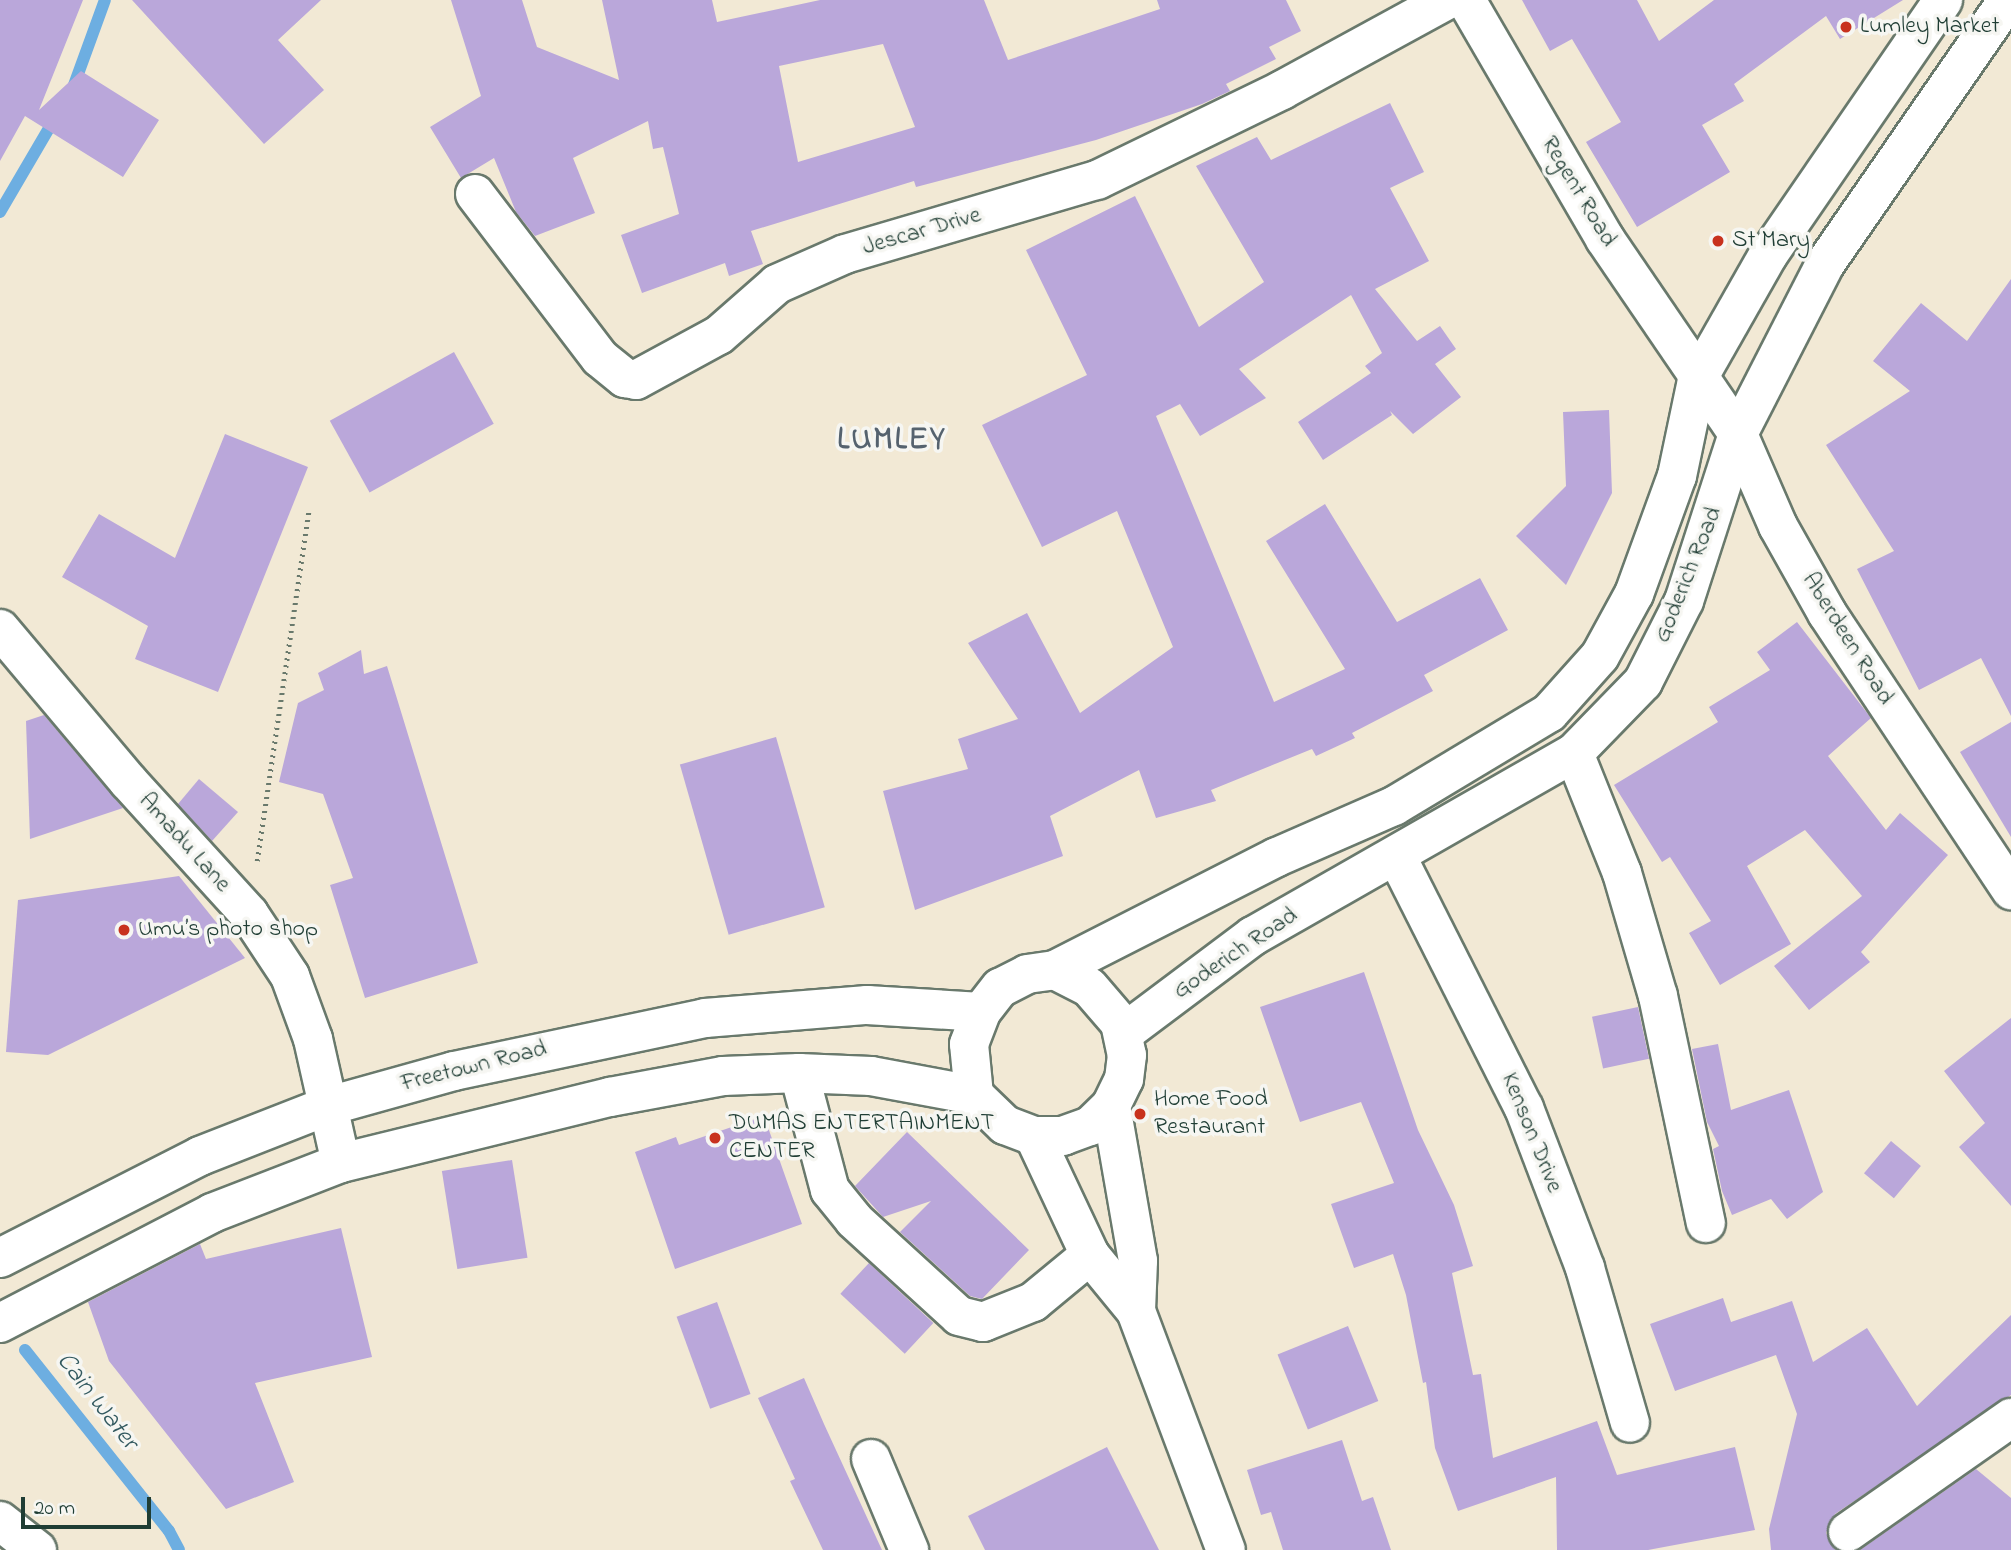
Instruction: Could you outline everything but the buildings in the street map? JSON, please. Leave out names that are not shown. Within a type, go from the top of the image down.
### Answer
[{"type":"main road","name":"Jescar Drive","points":[[475,194],[600,358],[625,378],[636,380],[719,335],[777,284],[845,254],[1097,180],[1282,90],[1447,0]]},
{"type":"main road","name":"Regent Road","points":[[1466,0],[1605,239],[1697,380]]},
{"type":"main road","name":"Goderich Road","points":[[1055,970],[1276,858],[1394,806],[1549,713],[1600,656],[1634,594],[1677,477],[1697,380],[1768,255],[1942,0]]},
{"type":"main road","name":"Goderich Road","points":[[1125,1032],[1253,936],[1397,857],[1574,753],[1643,682],[1684,601],[1738,434],[1825,264],[2008,0]]},
{"type":"main road","name":"Aberdeen Road","points":[[1697,380],[1738,434],[1778,526],[1827,613],[2011,890]]},
{"type":"main road","name":"Amadu Lane","points":[[0,629],[128,781],[249,914],[290,976],[313,1039],[325,1107],[341,1163]]},
{"type":"main road","points":[[1574,753],[1622,873],[1658,996],[1706,1223]]},
{"type":"main road","name":"Kenson Drive","points":[[1397,857],[1524,1108],[1584,1268],[1630,1423]]},
{"type":"main road","points":[[0,1323],[212,1213],[341,1163],[610,1097],[723,1076],[799,1073],[872,1076],[974,1095],[1005,1125],[1034,1136],[1063,1136],[1090,1126],[1111,1106],[1124,1079],[1125,1032],[1107,1003],[1072,976],[1055,970],[1027,974],[1000,988],[981,1012],[969,1044],[974,1095]]},
{"type":"main road","name":"Freetown Road","points":[[0,1258],[200,1156],[325,1107],[568,1044],[705,1018],[867,1005],[981,1012]]},
{"type":"main road","points":[[799,1073],[830,1189],[854,1220],[959,1317],[984,1322],[1033,1302],[1090,1255]]},
{"type":"main road","points":[[1111,1106],[1138,1261],[1136,1311]]},
{"type":"main road","points":[[1034,1136],[1090,1255],[1136,1311],[1226,1550]]},
{"type":"main road","points":[[1848,1532],[2011,1418]]},
{"type":"main road","points":[[871,1460],[909,1550]]},
{"type":"main road","points":[[0,1521],[37,1550]]},
{"type":"path","points":[[249,914],[309,510]]},
{"type":"waterway","name":"Cain Water","points":[[74,85],[105,0]]},
{"type":"waterway","name":"Cain Water","points":[[0,212],[56,116]]},
{"type":"waterway","name":"Cain Water","points":[[25,1350],[169,1531],[179,1550]]},
{"type":"place","name":"Lumley Market","points":[[1846,27]]},
{"type":"place","name":"St Mary","points":[[1718,241]]},
{"type":"place","name":"Umu’s photo shop","points":[[124,930]]},
{"type":"place","name":"Home Food Restaurant","points":[[1140,1114]]},
{"type":"place","name":"DUMAS ENTERTAINMENT CENTER","points":[[715,1138]]},
{"type":"district","name":"LUMLEY","points":[[892,441]]}]
